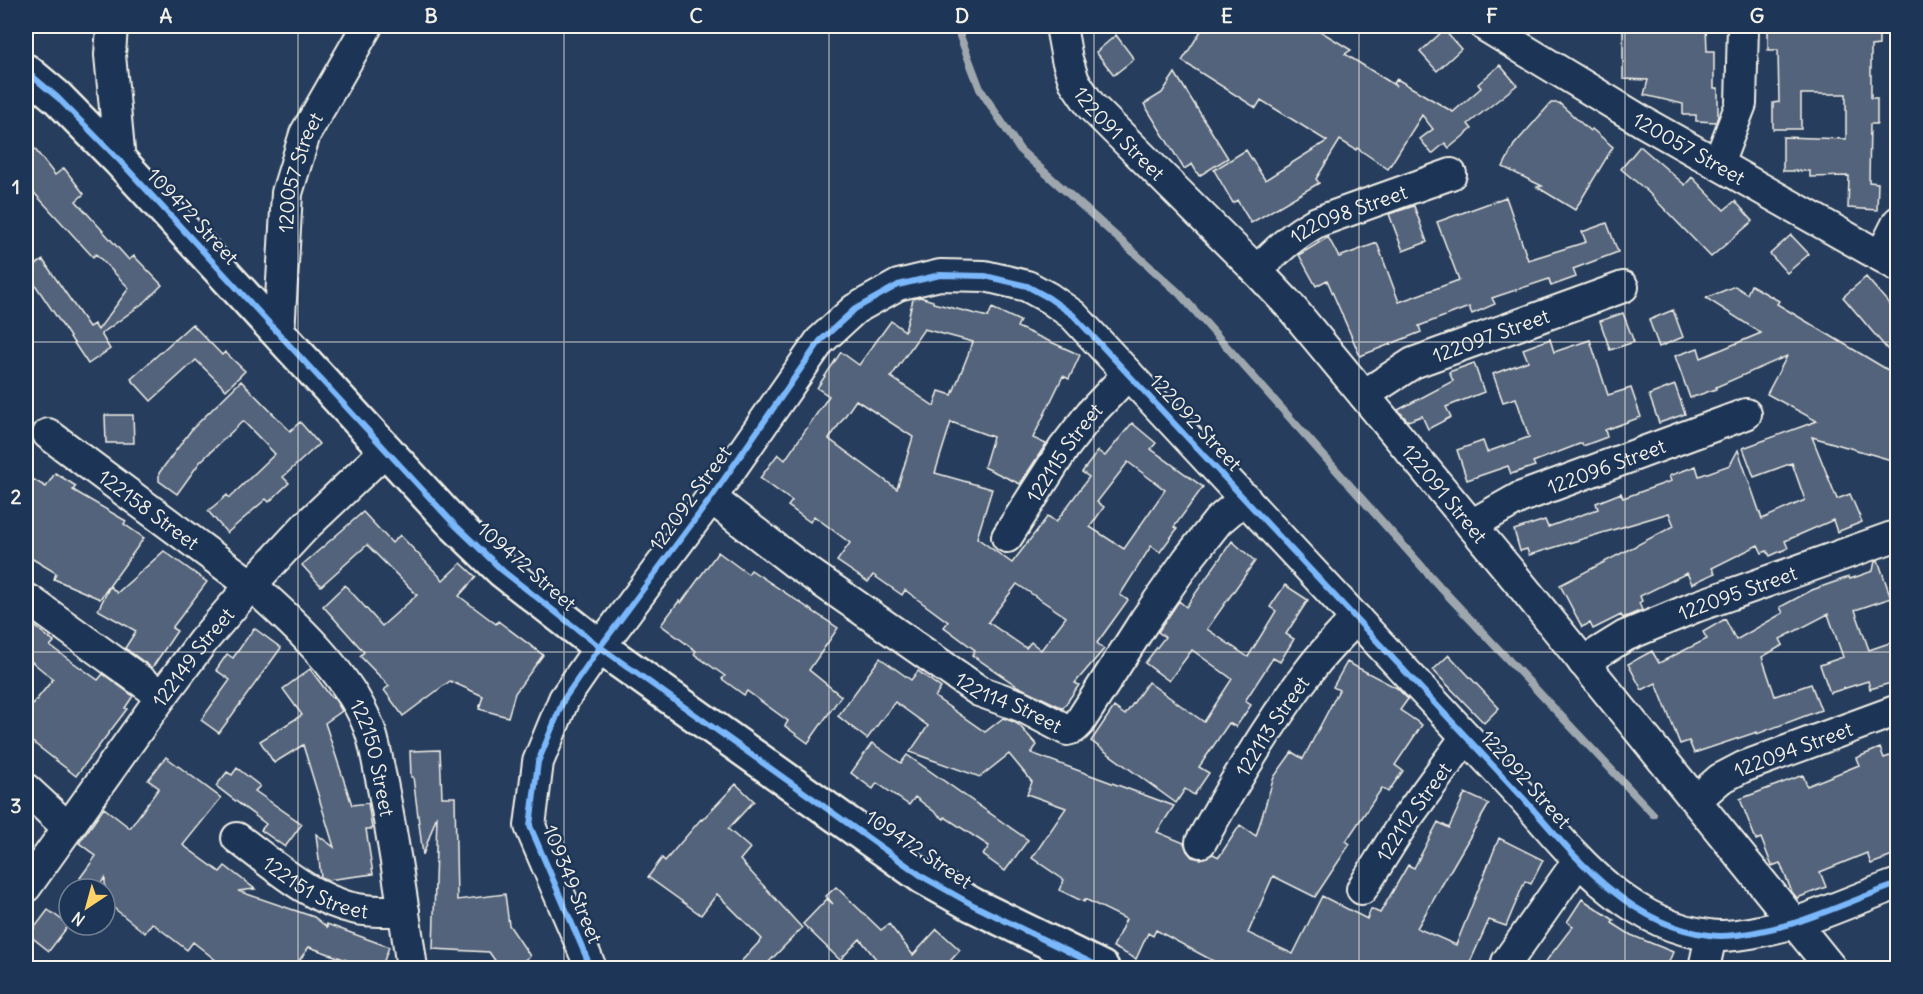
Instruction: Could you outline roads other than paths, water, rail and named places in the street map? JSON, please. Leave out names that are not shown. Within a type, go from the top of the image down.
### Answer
[{"type":"street","points":[[112,26],[110,56],[120,161]]},
{"type":"street","name":"120057 Street","points":[[279,334],[287,193],[305,134],[367,26]]},
{"type":"street","name":"122091 Street","points":[[1061,26],[1074,81],[1091,106],[1257,270],[1290,306],[1696,800],[1831,969]]},
{"type":"street","name":"120057 Street","points":[[1485,26],[1646,123],[1889,261]]},
{"type":"street","points":[[1718,164],[1741,104],[1743,26]]},
{"type":"street","name":"109472 Street","points":[[26,71],[57,97],[120,161],[453,523],[503,571],[600,647],[923,877],[973,905],[1102,969]]},
{"type":"street","name":"122098 Street","points":[[1257,270],[1280,246],[1317,222],[1451,174]]},
{"type":"street","points":[[1889,261],[1898,222]]},
{"type":"street","name":"122092 Street","points":[[600,647],[711,498],[820,341],[855,309],[898,285],[940,275],[985,276],[1027,286],[1073,315],[1356,618],[1578,861],[1607,887],[1637,908],[1662,923],[1711,936],[1752,932],[1794,923],[1898,884]]},
{"type":"street","name":"122097 Street","points":[[1364,395],[1413,363],[1623,287]]},
{"type":"street","name":"122115 Street","points":[[1007,537],[1064,448],[1090,414],[1128,374]]},
{"type":"street","name":"122096 Street","points":[[1471,525],[1519,498],[1746,414]]},
{"type":"street","name":"122158 Street","points":[[48,434],[251,585]]},
{"type":"street","name":"122149 Street","points":[[26,887],[203,641],[306,526],[387,450]]},
{"type":"street","name":"122114 Street","points":[[711,498],[795,563],[979,691],[1021,706],[1066,730],[1074,728],[1079,723],[1145,620],[1193,552],[1218,521],[1245,498]]},
{"type":"street","name":"122095 Street","points":[[1583,662],[1625,636],[1695,607],[1898,535]]},
{"type":"street","name":"122150 Street","points":[[251,585],[276,607],[324,657],[351,692],[369,726],[387,808],[412,969]]},
{"type":"street","points":[[29,600],[162,696]]},
{"type":"street","name":"122113 Street","points":[[1201,842],[1228,794],[1300,684],[1356,618]]},
{"type":"street","name":"109349 Street","points":[[591,969],[530,826],[538,762],[564,699],[600,647]]},
{"type":"street","name":"122094 Street","points":[[1696,800],[1720,780],[1743,767],[1898,710]]},
{"type":"street","name":"122112 Street","points":[[1362,889],[1404,822],[1466,737]]},
{"type":"street","points":[[26,789],[67,827]]},
{"type":"street","name":"122151 Street","points":[[237,838],[292,878],[330,901],[360,910],[404,911]]},
{"type":"street","points":[[1507,962],[1578,861]]},
{"type":"street","points":[[1704,969],[1711,936]]},
{"type":"waterway","points":[[960,26],[960,36],[980,89],[1020,150],[1179,293],[1441,588],[1653,814]]}]
